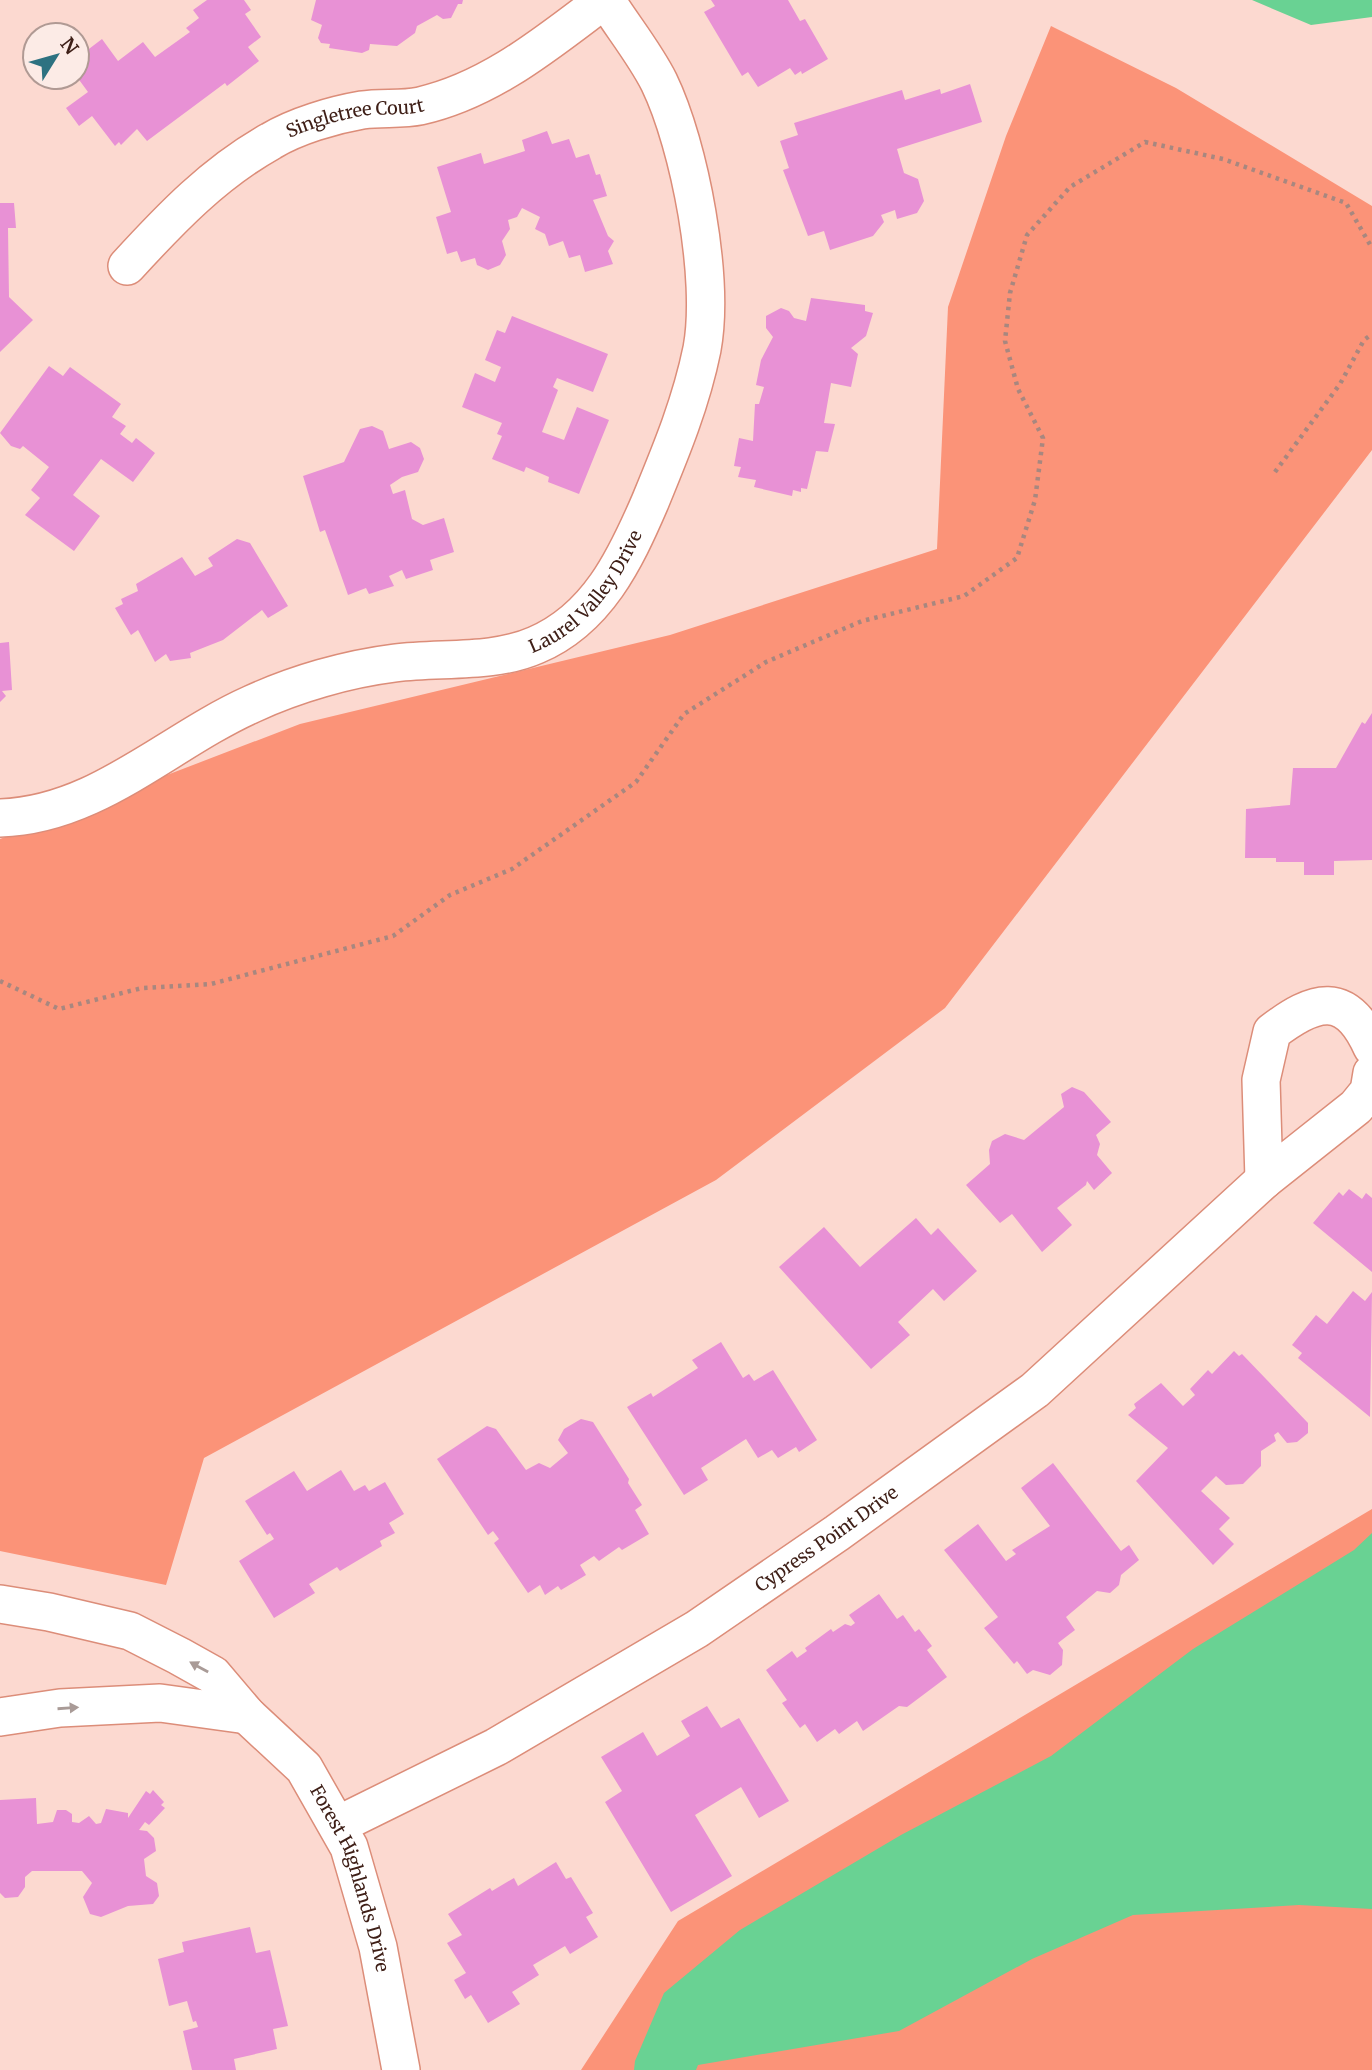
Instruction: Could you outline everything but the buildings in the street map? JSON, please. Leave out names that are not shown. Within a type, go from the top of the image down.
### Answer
[{"type":"street","name":"Singletree Court","points":[[127,266],[183,205],[218,175],[273,139],[362,110],[419,106],[467,90],[524,60],[605,0]]},
{"type":"street","name":"Laurel Valley Drive","points":[[0,818],[25,817],[68,805],[126,779],[251,704],[330,677],[393,663],[507,655],[537,645],[573,624],[602,593],[626,558],[685,418],[702,345],[706,296],[694,203],[679,136],[658,81],[605,0]]},
{"type":"street","points":[[1264,1180],[1261,1080],[1272,1032],[1297,1014],[1325,1004],[1345,1010],[1367,1036],[1372,1047]]},
{"type":"street","name":"Cypress Point Drive","points":[[338,1825],[496,1747],[697,1629],[837,1533],[1035,1390],[1264,1180],[1356,1107],[1369,1091],[1372,1073]]},
{"type":"street","name":"Forest Highlands Drive","points":[[0,1604],[50,1612],[130,1631],[213,1675],[247,1715],[304,1768],[349,1847],[378,1947],[401,2070]]},
{"type":"street","points":[[0,1717],[60,1708],[160,1703],[247,1715]]},
{"type":"path","points":[[0,981],[59,1009],[142,988],[211,984],[393,936],[450,895],[512,869],[636,782],[684,714],[766,662],[862,621],[964,596],[1017,558],[1035,500],[1043,438],[1018,389],[1005,341],[1010,293],[1027,234],[1070,187],[1145,142],[1223,159],[1346,204],[1372,248]]},
{"type":"path","points":[[1275,472],[1340,384],[1364,340],[1372,334]]},
{"type":"shaded area","points":[[1252,0],[1372,0],[1372,17],[1311,25]]},
{"type":"shaded area","points":[[1051,26],[1176,88],[1372,206],[1372,450],[945,1008],[716,1180],[204,1458],[166,1585],[0,1551],[0,839],[300,724],[670,635],[937,549],[948,307],[1006,136]]},
{"type":"shaded area","points":[[1372,1509],[1372,2070],[581,2070],[678,1921]]},
{"type":"shaded area","points":[[1372,1533],[1372,1909],[1299,1905],[1133,1915],[1032,1959],[899,2031],[698,2065],[696,2070],[634,2070],[635,2061],[664,1993],[740,1930],[901,1835],[1051,1756],[1193,1649],[1354,1550]]}]
